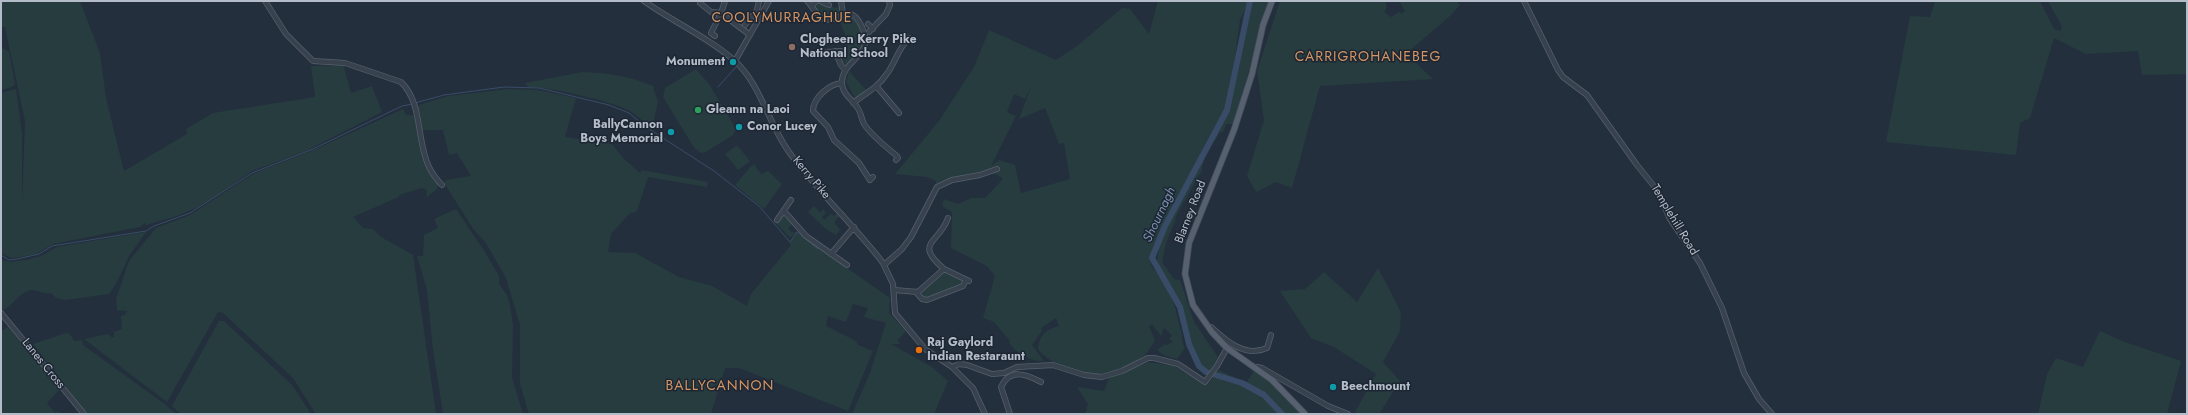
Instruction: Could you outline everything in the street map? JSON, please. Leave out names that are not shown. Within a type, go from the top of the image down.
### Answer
[{"type":"main road","name":"Blarney Road","points":[[1272,1],[1263,25],[1252,74],[1234,130],[1187,251],[1185,267],[1187,286],[1196,310],[1209,328],[1227,348],[1257,367],[1272,380],[1305,414]]},
{"type":"street","points":[[265,1],[286,34],[313,61],[352,65],[400,82],[406,87],[413,99],[429,166],[442,185]]},
{"type":"street","name":"Kerry Pike","points":[[644,1],[702,38],[734,61],[754,85],[774,130],[789,153],[854,227],[884,265],[892,281],[894,290]]},
{"type":"street","points":[[701,1],[700,3],[710,12],[721,13],[750,35]]},
{"type":"street","points":[[715,36],[711,34],[725,1]]},
{"type":"street","points":[[745,25],[750,21],[757,10],[759,1]]},
{"type":"street","points":[[734,61],[769,1]]},
{"type":"street","points":[[808,1],[825,19],[830,20],[843,14],[850,14],[856,17],[863,31],[864,39],[861,54],[846,70],[842,83],[845,93],[859,111],[864,124],[898,158],[896,160]]},
{"type":"street","points":[[812,6],[816,1]]},
{"type":"street","points":[[820,1],[829,5]]},
{"type":"street","points":[[841,1],[843,14]]},
{"type":"street","points":[[868,24],[871,30],[886,14],[890,5],[889,1]]},
{"type":"street","name":"Templehill Road","points":[[1524,1],[1558,70],[1563,77],[1587,95],[1637,165],[1658,190],[1670,219],[1700,263],[1722,308],[1744,373],[1759,399],[1772,414]]},
{"type":"street","points":[[853,103],[877,86],[889,71],[897,52],[909,38]]},
{"type":"street","points":[[835,51],[841,65],[846,70]]},
{"type":"street","points":[[827,52],[841,51]]},
{"type":"street","points":[[842,83],[835,84],[818,97],[814,104],[813,111],[826,123],[834,140],[842,150],[859,163],[870,180],[873,177]]},
{"type":"street","points":[[877,86],[899,114]]},
{"type":"street","points":[[884,265],[902,249],[911,237],[937,187],[946,182],[980,176],[997,169]]},
{"type":"street","points":[[777,220],[792,200]]},
{"type":"street","points":[[784,211],[806,236],[847,265]]},
{"type":"street","points":[[916,292],[922,299],[927,300],[963,286],[968,281],[944,269],[931,257],[929,253],[932,240],[944,226],[948,218]]},
{"type":"street","points":[[831,254],[854,227]]},
{"type":"street","points":[[944,269],[930,283],[916,292],[894,290],[894,311],[901,322],[931,354],[952,367],[973,388],[985,414]]},
{"type":"street","name":"Lanes Cross","points":[[1,313],[84,414]]},
{"type":"street","points":[[1209,328],[1211,327],[1236,346],[1252,351],[1267,348],[1271,335]]},
{"type":"street","points":[[952,367],[959,364],[967,364],[992,374],[1004,373],[1017,367],[1053,365],[1084,375],[1102,377],[1122,371],[1148,358],[1178,364],[1205,382],[1227,348]]},
{"type":"street","points":[[1257,367],[1262,368],[1328,406],[1348,414]]},
{"type":"street","points":[[1004,373],[1008,377]]},
{"type":"street","points":[[1010,414],[1002,387],[1008,377],[1016,374],[1022,374],[1041,382]]},
{"type":"green space","points":[[1,1],[80,1],[100,53],[106,98],[124,171],[187,134],[186,129],[213,113],[315,97],[311,66],[345,65],[344,67],[351,93],[372,86],[382,112],[304,152],[252,171],[210,200],[177,216],[146,225],[145,223],[140,227],[53,244],[36,254],[11,258],[1,253],[1,93],[16,89],[22,134],[22,206],[25,121],[5,27],[1,27]]},
{"type":"green space","points":[[1158,1],[1249,1],[1240,20],[1231,87],[1225,109],[1203,148],[1203,154],[1227,114],[1250,1],[1270,1],[1259,34],[1234,124],[1226,124],[1223,132],[1220,132],[1209,150],[1204,160],[1202,170],[1175,218],[1176,219],[1166,243],[1162,262],[1174,279],[1180,280],[1194,322],[1218,357],[1210,373],[1200,365],[1191,346],[1180,306],[1157,261],[1159,249],[1149,259],[1153,269],[1165,280],[1175,305],[1185,348],[1177,359],[1165,356],[1157,350],[1165,344],[1167,345],[1173,342],[1169,339],[1172,335],[1164,328],[1161,336],[1152,324],[1149,326],[1155,341],[1144,356],[1133,364],[1102,374],[1085,373],[1067,368],[1050,360],[1038,349],[1040,340],[1044,333],[1059,326],[1056,318],[1041,328],[1042,331],[1032,345],[1044,361],[1034,360],[1012,347],[1009,343],[1010,341],[994,322],[983,318],[995,276],[987,266],[951,248],[952,212],[942,206],[944,199],[958,204],[971,198],[985,198],[1003,179],[997,175],[980,173],[970,174],[936,184],[936,181],[927,177],[895,174],[939,121],[974,67],[989,30],[1056,60],[1077,46],[1122,8],[1130,9],[1149,34]],"holes":[[[1031,87],[1019,119],[1045,108],[1059,144],[1064,143],[1070,179],[1021,193],[1015,165],[999,160],[991,166],[1016,116],[1007,112],[1014,94],[1025,99]]]},
{"type":"green space","points":[[1280,1],[1385,1],[1387,7],[1384,12],[1391,17],[1399,12],[1402,14],[1405,11],[1399,1],[1456,1],[1460,5],[1450,16],[1406,54],[1433,79],[1320,86],[1292,188],[1276,182],[1256,192],[1247,176],[1264,120],[1257,71]]},
{"type":"green space","points":[[1935,1],[2040,1],[2054,29],[2060,31],[2062,27],[2048,1],[2187,1],[2187,74],[2142,75],[2138,51],[2086,54],[2054,38],[2030,118],[2020,123],[2016,155],[1886,142],[1910,16],[1930,17]]},
{"type":"green space","points":[[817,3],[828,7],[830,5],[835,8],[839,6],[841,12],[827,16],[816,8]]},
{"type":"green space","points":[[848,14],[856,21],[862,31],[863,47],[857,56],[847,66],[839,54],[842,48],[846,46],[845,34],[838,18]]},
{"type":"green space","points":[[1,47],[9,52],[15,84],[12,87],[1,90]]},
{"type":"green space","name":"Gleann na Laoi","points":[[696,69],[709,84],[736,129],[733,135],[704,153],[699,152],[693,146],[663,97],[665,88]]},
{"type":"green space","points":[[849,71],[867,91],[855,98],[846,82]]},
{"type":"green space","points":[[583,72],[618,76],[653,86],[658,102],[652,128],[633,113],[622,107],[596,99],[564,92],[537,87],[528,87],[525,83]]},
{"type":"green space","points":[[508,89],[538,90],[576,98],[565,137],[612,144],[623,158],[640,173],[642,170],[708,182],[707,187],[648,177],[637,211],[629,214],[611,234],[608,252],[635,253],[679,277],[712,286],[747,306],[751,294],[791,245],[789,243],[797,233],[890,298],[889,313],[906,331],[897,341],[900,342],[899,344],[891,344],[932,367],[948,381],[934,414],[852,414],[870,373],[886,323],[864,317],[868,308],[853,304],[846,322],[828,316],[826,326],[856,341],[858,345],[873,351],[848,411],[739,368],[725,368],[711,414],[529,414],[520,384],[520,325],[506,278],[486,243],[474,230],[444,183],[446,180],[471,176],[457,153],[449,155],[443,130],[421,130],[417,108],[419,105],[448,96]]},
{"type":"green space","points":[[403,109],[406,115],[414,115],[427,167],[439,184],[437,189],[427,197],[426,189],[422,188],[399,195],[399,197],[353,217],[363,228],[373,229],[381,237],[413,255],[436,414],[316,414],[293,378],[223,313],[218,312],[167,402],[84,339],[108,334],[111,337],[114,337],[114,332],[122,329],[121,316],[125,315],[127,311],[117,310],[116,299],[129,261],[156,228],[190,215],[253,174],[318,148]]},
{"type":"green space","points":[[737,145],[750,161],[738,170],[725,154]]},
{"type":"green space","points":[[756,163],[755,166],[761,174],[768,171],[782,184],[764,209],[735,185],[751,166]]},
{"type":"green space","points":[[814,206],[820,212],[823,209],[826,213],[822,217],[824,220],[831,214],[834,216],[838,212],[841,215],[834,222],[840,230],[836,235],[826,229],[808,212]]},
{"type":"green space","points":[[456,209],[485,252],[499,276],[499,284],[507,295],[513,325],[512,377],[523,414],[443,414],[433,350],[427,290],[417,256],[423,256],[424,235],[438,228],[434,219]]},
{"type":"green space","points":[[784,214],[791,221],[792,225],[788,228],[792,233],[799,230],[790,238],[774,221],[778,221]]},
{"type":"green space","points":[[146,232],[129,256],[116,284],[109,294],[65,300],[56,298],[51,293],[32,290],[23,293],[7,308],[3,310],[1,307],[1,260],[11,262],[26,260],[41,256],[57,247]]},
{"type":"green space","points":[[1378,268],[1401,312],[1400,331],[1383,362],[1400,381],[1379,414],[1360,414],[1355,412],[1376,374],[1334,347],[1311,338],[1280,291],[1305,289],[1324,272],[1357,302]]},
{"type":"green space","points":[[945,272],[964,280],[963,284],[930,297],[923,297],[922,292]]},
{"type":"green space","points":[[219,321],[224,321],[293,386],[311,414],[181,414],[172,406]]},
{"type":"green space","points":[[8,327],[60,389],[47,403],[55,413],[58,411],[61,414],[1,414],[1,331]]},
{"type":"green space","points":[[2100,331],[2122,341],[2181,361],[2167,414],[2038,414],[2047,374],[2056,358],[2083,367]]},
{"type":"green space","points":[[66,333],[70,334],[74,341],[82,340],[83,345],[166,405],[176,414],[87,414],[33,344]]},
{"type":"green space","points":[[1149,362],[1174,366],[1206,386],[1219,370],[1246,383],[1255,369],[1272,382],[1304,414],[1085,414],[1088,404],[1077,387],[1104,391],[1109,378]]},
{"type":"waterway","name":"Shournagh","points":[[1250,1],[1227,110],[1165,226],[1152,258],[1180,307],[1189,344],[1199,366],[1206,372],[1242,383],[1264,395],[1282,414]]},
{"type":"waterway","points":[[718,87],[736,67]]},
{"type":"waterway","points":[[415,103],[444,95],[504,87],[539,88],[609,105],[629,113],[646,127],[714,171],[759,206],[790,242],[797,232],[818,249]]},
{"type":"waterway","points":[[1,255],[9,260],[17,259],[39,254],[52,246],[146,231],[154,226],[190,213],[252,173],[313,149],[402,106],[412,104]]},
{"type":"place","name":"Clogheen Kerry Pike National School","points":[[792,47]]},
{"type":"place","name":"Monument","points":[[733,62]]},
{"type":"place","name":"Gleann na Laoi","points":[[698,110]]},
{"type":"place","name":"Conor Lucey","points":[[739,127]]},
{"type":"place","name":"BallyCannon Boys Memorial","points":[[671,132]]},
{"type":"place","name":"Raj Gaylord Indian Restaraunt","points":[[919,350]]},
{"type":"place","name":"Beechmount","points":[[1333,387]]},
{"type":"district","name":"COOLYMURRAGHUE","points":[[782,19]]},
{"type":"district","name":"CARRIGROHANEBEG","points":[[1368,58]]},
{"type":"district","name":"BALLYCANNON","points":[[720,387]]}]
